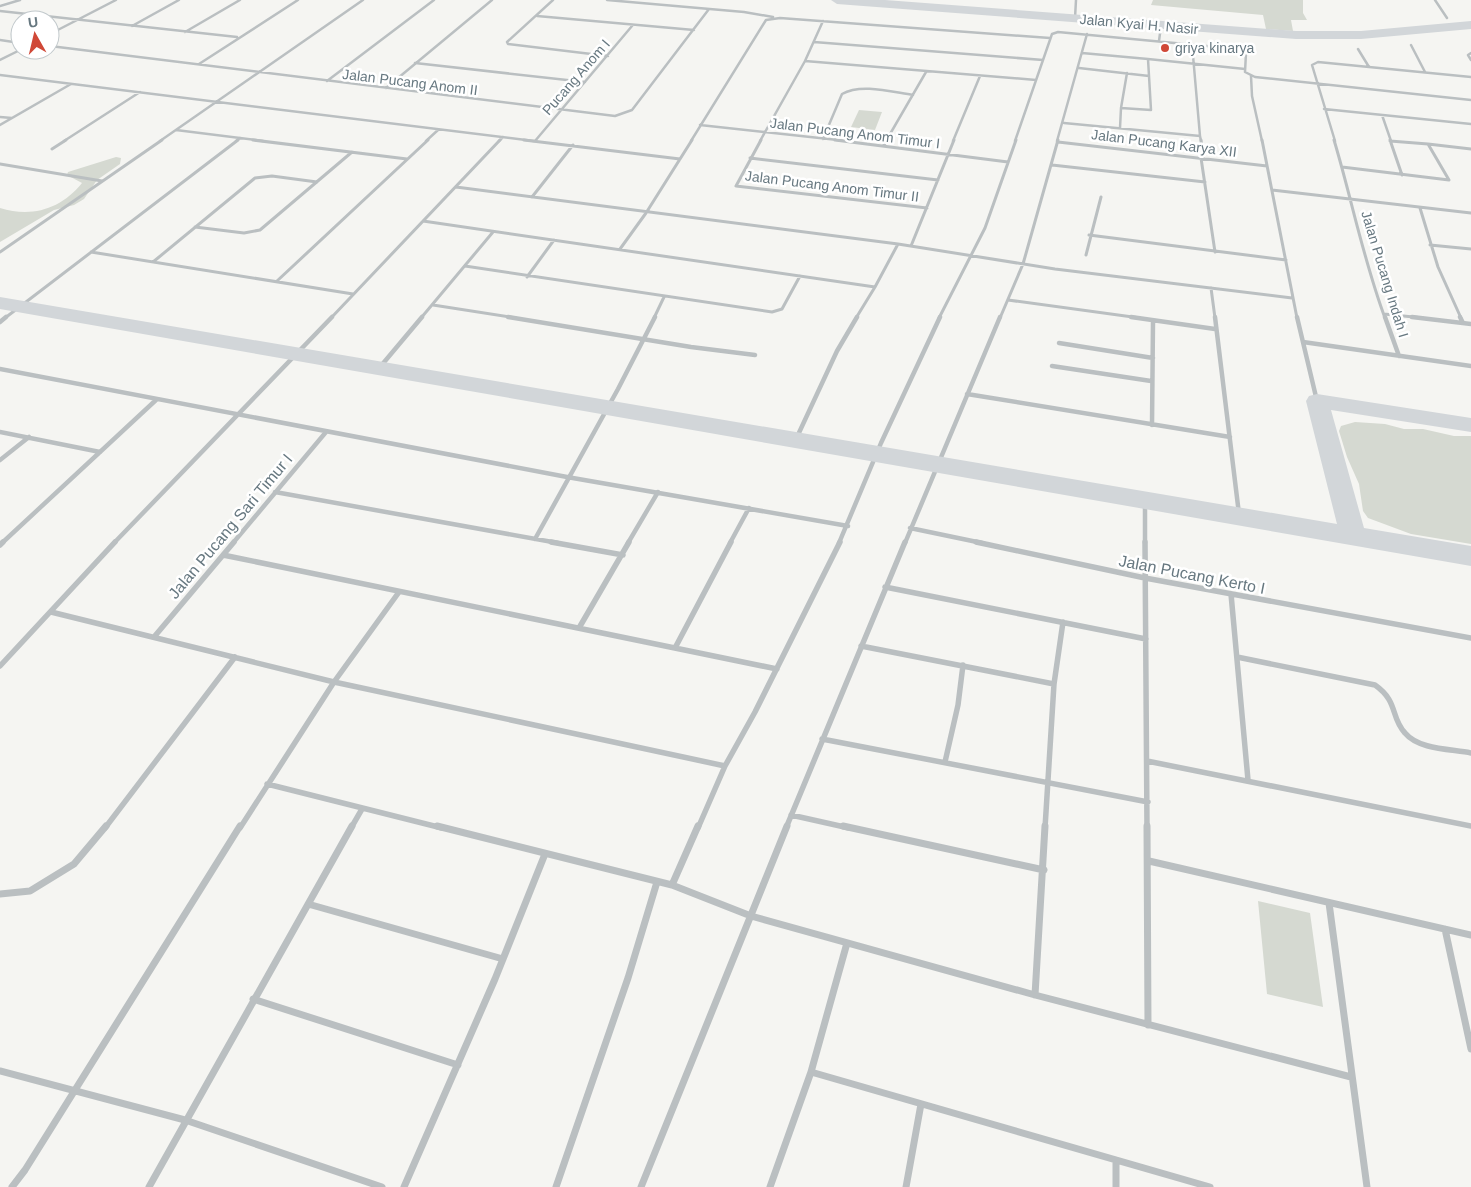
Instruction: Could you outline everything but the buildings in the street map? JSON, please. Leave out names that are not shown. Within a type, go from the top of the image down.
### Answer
[{"type":"main road","name":"Jalan Kyai H. Nasir","points":[[837,0],[892,2],[1075,18],[1160,30],[1331,36],[1471,25]]},
{"type":"main road","points":[[0,294],[17,303],[384,363],[1351,529],[1471,544]]},
{"type":"main road","points":[[1319,406],[1471,425]]},
{"type":"main road","points":[[1319,406],[1471,434]]},
{"type":"main road","points":[[1319,406],[1351,529]]},
{"type":"main road","points":[[939,458],[1145,499],[1239,510]]},
{"type":"main road","points":[[1351,529],[1471,556]]},
{"type":"street","points":[[0,6],[20,0]]},
{"type":"street","points":[[60,29],[116,0]]},
{"type":"street","points":[[132,26],[179,0]]},
{"type":"street","points":[[185,32],[240,0]]},
{"type":"street","points":[[199,64],[298,0]]},
{"type":"street","points":[[0,252],[363,0]]},
{"type":"street","points":[[326,81],[434,0]]},
{"type":"street","points":[[386,88],[492,0]]},
{"type":"street","points":[[553,0],[507,42],[508,44],[608,56]]},
{"type":"street","points":[[607,0],[709,9],[774,18],[1050,38]]},
{"type":"street","points":[[686,7],[691,0]]},
{"type":"street","points":[[1075,18],[1076,0]]},
{"type":"street","points":[[1435,0],[1447,18]]},
{"type":"street","name":"Jalan Pucang Anom II","points":[[60,47],[608,116],[627,113],[657,79],[709,9]]},
{"type":"street","points":[[0,12],[237,38]]},
{"type":"street","points":[[537,16],[632,26],[694,30]]},
{"type":"street","points":[[620,249],[646,213],[764,21],[774,18]]},
{"type":"street","name":"Jalan Pucang Anom Timur II","points":[[823,21],[805,61],[736,186],[927,208]]},
{"type":"street","name":"Pucang Anom I","points":[[535,141],[632,26]]},
{"type":"street","points":[[1159,41],[1160,30]]},
{"type":"street","points":[[672,885],[725,766],[777,669],[804,610],[848,526],[880,449],[932,334],[985,228],[1052,34],[1058,32],[1087,34],[1241,49],[1246,53],[1246,74],[1251,76],[1471,100]]},
{"type":"street","points":[[641,1187],[822,739],[939,458],[1023,264],[1064,123],[1087,34]]},
{"type":"street","points":[[814,42],[1043,60]]},
{"type":"street","points":[[1192,44],[1203,157],[1201,158],[1215,252]]},
{"type":"street","points":[[1411,45],[1425,72]]},
{"type":"street","points":[[1358,49],[1369,67],[1471,77]]},
{"type":"street","points":[[1082,53],[1245,69]]},
{"type":"street","points":[[1471,53],[1468,55],[1471,60]]},
{"type":"street","points":[[1121,108],[1151,110],[1148,59]]},
{"type":"street","points":[[805,61],[1036,80]]},
{"type":"street","name":"Jalan Pucang Indah I","points":[[1369,67],[1313,62],[1312,65],[1352,199],[1354,217],[1399,356]]},
{"type":"street","points":[[415,63],[585,82]]},
{"type":"street","points":[[1079,68],[1149,76]]},
{"type":"street","points":[[884,145],[926,72]]},
{"type":"street","points":[[1120,128],[1121,108],[1127,73]]},
{"type":"street","points":[[0,75],[680,159]]},
{"type":"street","points":[[911,246],[938,180],[946,154],[980,76]]},
{"type":"street","points":[[1251,76],[1252,96],[1292,298],[1319,406]]},
{"type":"street","points":[[0,125],[71,84]]},
{"type":"street","points":[[823,139],[842,94],[846,90],[858,89],[913,95]]},
{"type":"street","points":[[52,149],[141,92]]},
{"type":"street","points":[[1324,109],[1471,124]]},
{"type":"street","points":[[1382,115],[1402,175]]},
{"type":"street","points":[[0,116],[12,118]]},
{"type":"street","points":[[1064,123],[1200,136]]},
{"type":"street","name":"Jalan Pucang Anom Timur I","points":[[700,125],[884,145],[1008,162]]},
{"type":"street","points":[[176,130],[407,159]]},
{"type":"street","points":[[277,281],[438,130]]},
{"type":"street","points":[[0,666],[147,508],[238,416],[503,137]]},
{"type":"street","points":[[0,322],[17,303],[91,252],[240,138]]},
{"type":"street","points":[[1390,141],[1471,149]]},
{"type":"street","name":"Jalan Pucang Karya XII","points":[[1058,142],[1267,166]]},
{"type":"street","points":[[1342,167],[1449,180],[1428,144]]},
{"type":"street","points":[[532,197],[573,145]]},
{"type":"street","points":[[194,227],[244,233],[254,232],[281,214],[352,152]]},
{"type":"street","points":[[750,158],[938,180]]},
{"type":"street","points":[[0,164],[102,181]]},
{"type":"street","points":[[1052,165],[1205,182]]},
{"type":"street","points":[[153,262],[255,178],[272,176],[317,182]]},
{"type":"street","points":[[456,186],[646,213],[898,244],[1023,264],[1292,298]]},
{"type":"street","points":[[1272,190],[1471,213]]},
{"type":"street","points":[[1086,255],[1089,236],[1101,197]]},
{"type":"street","points":[[1420,208],[1430,245],[1448,292],[1463,323]]},
{"type":"street","points":[[422,222],[875,287]]},
{"type":"street","points":[[384,363],[494,232]]},
{"type":"street","points":[[1089,236],[1286,260]]},
{"type":"street","points":[[527,277],[554,240]]},
{"type":"street","points":[[798,434],[837,351],[898,244]]},
{"type":"street","points":[[1430,245],[1471,249]]},
{"type":"street","points":[[91,252],[353,294]]},
{"type":"street","points":[[465,266],[527,277],[776,312],[782,309],[800,276]]},
{"type":"street","points":[[1211,288],[1239,510]]},
{"type":"street","points":[[534,539],[646,338],[664,297]]},
{"type":"street","points":[[1008,300],[1215,329]]},
{"type":"street","points":[[433,305],[646,338],[691,347],[755,355]]},
{"type":"street","points":[[1384,314],[1471,324]]},
{"type":"street","points":[[1152,425],[1153,321]]},
{"type":"street","points":[[1303,342],[1471,366]]},
{"type":"street","points":[[1059,343],[1153,358]]},
{"type":"street","points":[[1052,366],[1151,382]]},
{"type":"street","points":[[0,369],[238,416],[567,477],[848,526]]},
{"type":"street","points":[[968,394],[1230,437]]},
{"type":"street","points":[[0,545],[156,400]]},
{"type":"street","points":[[0,432],[100,452]]},
{"type":"street","name":"Jalan Pucang Sari Timur I","points":[[154,637],[326,432]]},
{"type":"street","points":[[0,460],[29,437]]},
{"type":"street","points":[[275,492],[623,555]]},
{"type":"street","points":[[579,628],[658,492]]},
{"type":"street","points":[[1145,499],[1148,1025]]},
{"type":"street","points":[[675,648],[749,508]]},
{"type":"street","name":"Jalan Pucang Kerto I","points":[[910,528],[1145,578],[1471,638]]},
{"type":"street","points":[[223,555],[777,669]]},
{"type":"street","points":[[885,588],[1146,639]]},
{"type":"street","points":[[12,1187],[25,1170],[267,784],[334,682],[399,592]]},
{"type":"street","points":[[1231,594],[1248,780]]},
{"type":"street","points":[[51,612],[334,682],[725,766]]},
{"type":"street","points":[[1035,996],[1054,684],[1063,622]]},
{"type":"street","points":[[861,646],[1054,684]]},
{"type":"street","points":[[1237,656],[1375,684],[1392,699],[1402,728],[1410,738],[1471,753]]},
{"type":"street","points":[[0,894],[30,891],[74,864],[118,813],[235,657]]},
{"type":"street","points":[[945,762],[958,705],[963,665]]},
{"type":"street","points":[[822,739],[945,762],[1049,785],[1148,802]]},
{"type":"street","points":[[1147,761],[1471,826]]},
{"type":"street","points":[[267,784],[672,885],[751,916],[847,944],[1035,996],[1351,1077]]},
{"type":"street","points":[[149,1187],[253,999],[362,809]]},
{"type":"street","points":[[791,815],[1044,870]]},
{"type":"street","points":[[404,1187],[504,959],[545,854]]},
{"type":"street","points":[[1148,862],[1471,935]]},
{"type":"street","points":[[556,1187],[628,978],[657,882]]},
{"type":"street","points":[[1329,903],[1367,1187]]},
{"type":"street","points":[[308,904],[421,934],[504,959]]},
{"type":"street","points":[[1445,929],[1471,1049]]},
{"type":"street","points":[[770,1187],[811,1072],[847,944]]},
{"type":"street","points":[[253,999],[458,1065]]},
{"type":"street","points":[[0,1071],[186,1120],[382,1187]]},
{"type":"street","points":[[811,1072],[1210,1187]]},
{"type":"street","points":[[906,1187],[921,1104]]},
{"type":"street","points":[[1116,1160],[1116,1187]]},
{"type":"shaded area","points":[[1153,0],[1303,0],[1303,13],[1307,20],[1291,20],[1293,31],[1266,29],[1263,15],[1151,5]]},
{"type":"shaded area","points":[[859,110],[882,112],[875,130],[851,127]]},
{"type":"shaded area","points":[[116,157],[121,158],[120,164],[97,180],[84,199],[74,205],[54,210],[0,242],[0,208],[23,212],[45,209],[55,205],[74,192],[82,183],[67,175],[68,172]]},
{"type":"shaded area","points":[[1355,422],[1385,424],[1404,429],[1423,429],[1454,436],[1471,436],[1471,544],[1411,534],[1368,518],[1363,511],[1359,484],[1347,457],[1339,431],[1341,426]]},
{"type":"shaded area","points":[[1258,901],[1310,913],[1323,1007],[1267,994]]},
{"type":"place","name":"griya kinarya","points":[[1165,48]]}]
